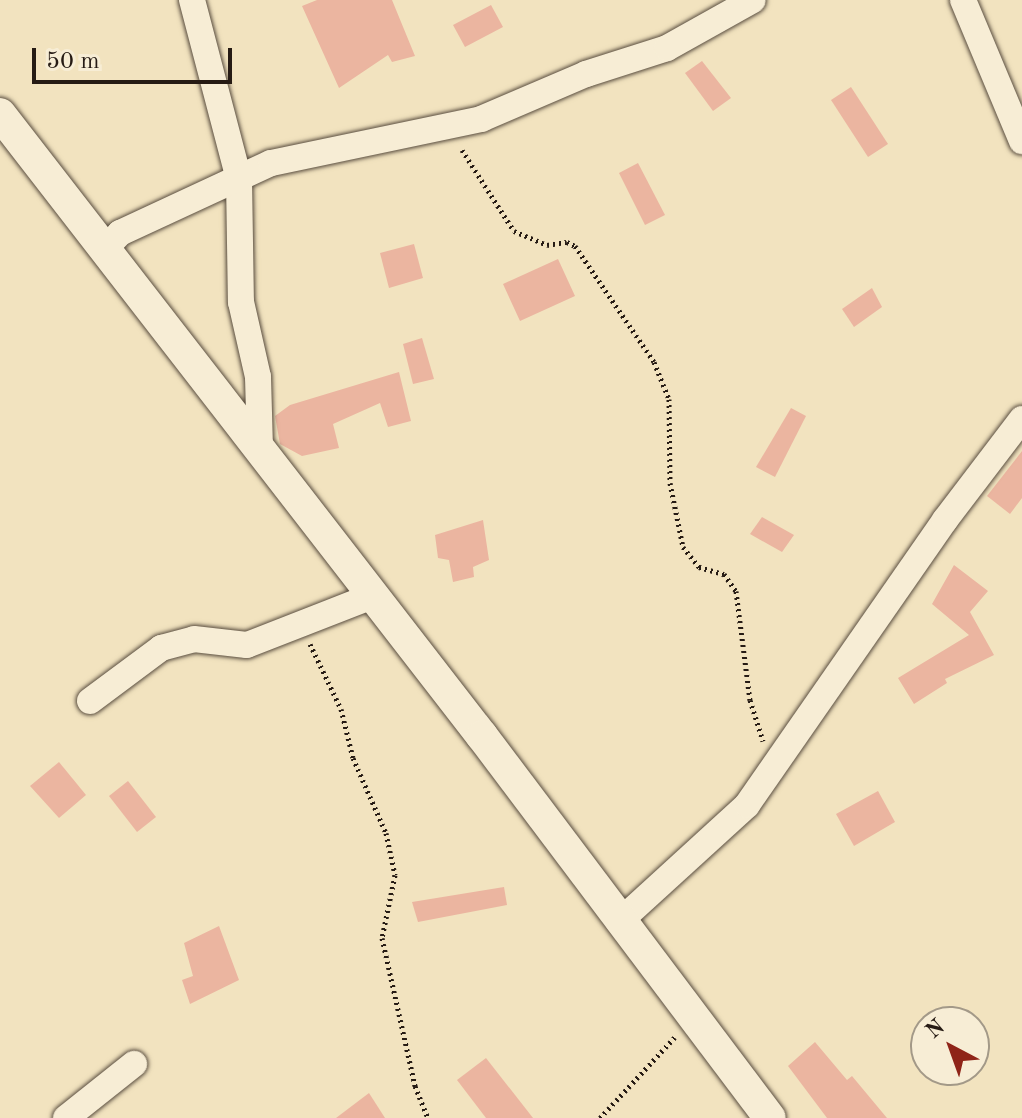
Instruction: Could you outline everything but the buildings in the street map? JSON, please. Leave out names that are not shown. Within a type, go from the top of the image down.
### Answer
[{"type":"street","points":[[192,0],[239,179],[241,302],[258,377],[260,450]]},
{"type":"street","points":[[106,248],[120,233],[293,155],[450,128],[586,74],[667,48],[753,0]]},
{"type":"street","points":[[963,0],[1022,141]]},
{"type":"street","points":[[0,114],[373,596],[770,1118]]},
{"type":"street","points":[[619,922],[722,831],[773,771],[945,520],[1022,419]]},
{"type":"street","points":[[90,701],[161,648],[194,639],[247,645],[299,622],[373,596]]},
{"type":"street","points":[[66,1118],[134,1064]]},
{"type":"path","points":[[450,128],[507,224],[528,240],[575,246],[654,362],[669,399],[670,483],[683,547],[699,567],[724,574],[736,591],[750,700],[773,771]]},
{"type":"path","points":[[299,622],[341,709],[353,758],[386,833],[395,875],[382,938],[415,1086],[428,1118]]},
{"type":"path","points":[[600,1118],[662,1046],[697,1020]]}]
